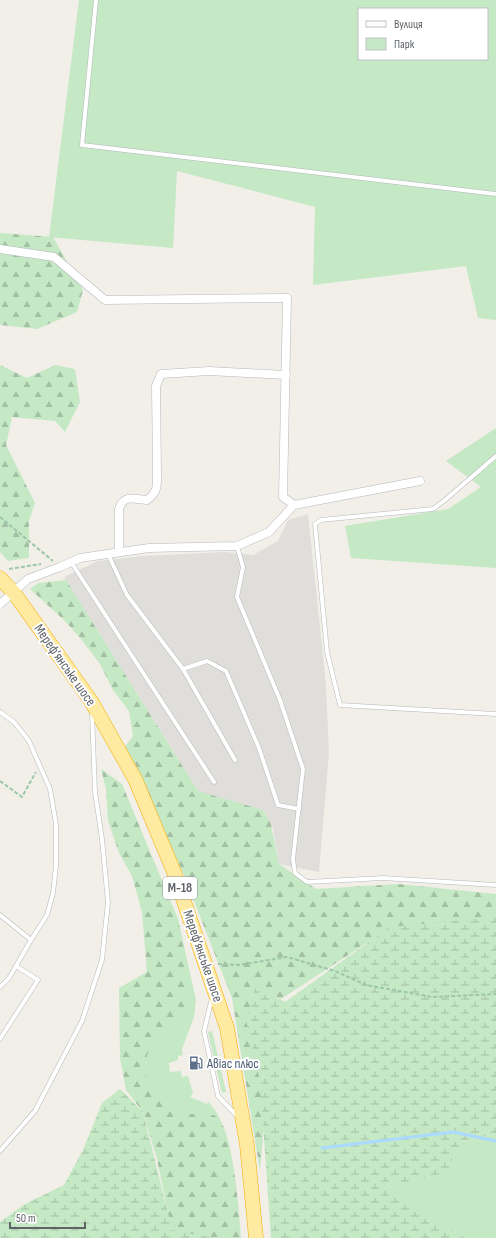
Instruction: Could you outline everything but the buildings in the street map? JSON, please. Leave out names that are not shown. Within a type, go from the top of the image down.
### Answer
[{"type":"highway","name":"Мереф’янське шосе","points":[[4,574],[14,593],[91,701],[138,787],[174,872],[227,1028],[247,1145],[256,1238]]},
{"type":"street","points":[[0,249],[54,256],[105,300],[287,298],[283,497],[294,505]]},
{"type":"street","points":[[118,552],[119,509],[121,502],[127,499],[147,500],[153,496],[156,488],[156,386],[161,374],[210,371],[286,375]]},
{"type":"street","points":[[0,604],[14,593],[28,578],[57,565],[71,562],[80,558],[149,548],[237,546],[269,532],[294,505],[420,481]]},
{"type":"lane","points":[[96,0],[82,145],[496,194]]},
{"type":"lane","points":[[495,714],[340,705],[327,652],[315,524],[321,520],[433,509],[446,500],[496,456]]},
{"type":"lane","points":[[237,546],[243,567],[237,597],[280,700],[303,769],[293,859],[295,873],[308,882],[383,878],[496,885]]},
{"type":"lane","points":[[108,554],[127,595],[183,669],[235,760]]},
{"type":"lane","points":[[71,562],[214,782]]},
{"type":"lane","points":[[183,669],[207,661],[226,671],[259,748],[278,805],[299,809]]},
{"type":"lane","points":[[0,1151],[35,1111],[39,1104],[82,1021],[102,960],[108,902],[102,839],[95,792],[91,701]]},
{"type":"lane","points":[[0,712],[14,722],[29,741],[50,789],[56,824],[56,866],[53,893],[47,915],[9,978],[0,987]]},
{"type":"lane","points":[[0,915],[31,940]]},
{"type":"lane","points":[[0,1038],[38,980],[16,966]]},
{"type":"lane","points":[[214,990],[204,1031],[210,1060],[218,1096],[243,1122]]},
{"type":"path","points":[[0,517],[57,565]]},
{"type":"path","points":[[4,574],[57,565]]},
{"type":"path","points":[[0,781],[22,797],[40,765]]},
{"type":"path","points":[[206,964],[239,965],[287,957],[335,971],[366,985],[432,997],[496,994]]},
{"type":"shaded area","points":[[308,514],[326,685],[329,753],[319,872],[279,864],[273,828],[263,810],[200,794],[64,577],[98,561],[143,556],[225,552],[253,555],[278,541],[288,520]]},
{"type":"green space","points":[[79,0],[496,0],[496,320],[478,318],[466,266],[313,285],[315,207],[177,171],[173,248],[49,237]]},
{"type":"green space","points":[[0,233],[53,237],[83,290],[77,312],[37,329],[0,325]]},
{"type":"green space","points":[[0,365],[27,378],[55,365],[75,369],[80,402],[65,432],[55,421],[12,417],[6,445],[35,503],[29,521],[29,558],[8,561],[0,552]]},
{"type":"green space","points":[[496,428],[496,568],[351,558],[345,526],[448,509],[481,487],[446,461]]},
{"type":"green space","points":[[66,580],[198,791],[263,810],[271,824],[279,864],[316,889],[398,884],[496,894],[496,919],[376,937],[281,999],[261,990],[266,1102],[260,1171],[232,998],[183,873],[124,748],[133,736],[129,711],[113,690],[100,664],[81,639],[65,621],[30,589],[38,583]]},
{"type":"green space","points":[[101,769],[122,784],[178,919],[187,968],[186,1005],[170,1025],[152,1041],[142,1071],[173,1114],[213,1115],[216,1116],[222,1123],[231,1154],[241,1238],[176,1238],[170,1224],[157,1159],[143,1112],[126,1090],[120,1058],[119,988],[147,972],[142,912],[132,876],[119,853],[108,820],[106,789]]},
{"type":"green space","points":[[496,917],[496,1134],[461,1142],[446,1174],[381,1187],[465,1238],[271,1238],[260,1081],[246,1020],[256,986],[285,1002],[390,927]]},
{"type":"green space","points":[[178,919],[196,1000],[194,1017],[182,1049],[183,1055],[178,1056],[178,1060],[169,1063],[170,1072],[181,1071],[182,1077],[188,1076],[193,1093],[190,1097],[207,1104],[208,1101],[217,1113],[221,1122],[186,1133],[142,1098],[134,1058],[175,1006]]},
{"type":"green space","points":[[212,1031],[226,1092],[222,1093],[208,1032]]},
{"type":"green space","points":[[120,1089],[143,1112],[172,1230],[214,1238],[0,1238],[0,1222],[25,1204],[64,1185],[83,1150],[102,1103]]},
{"type":"green space","points":[[496,1134],[496,1238],[465,1238],[380,1187],[446,1174],[461,1142]]},
{"type":"waterway","points":[[322,1148],[453,1132],[496,1141]]},
{"type":"place","name":"Авіас плюс","points":[[196,1063]]}]
